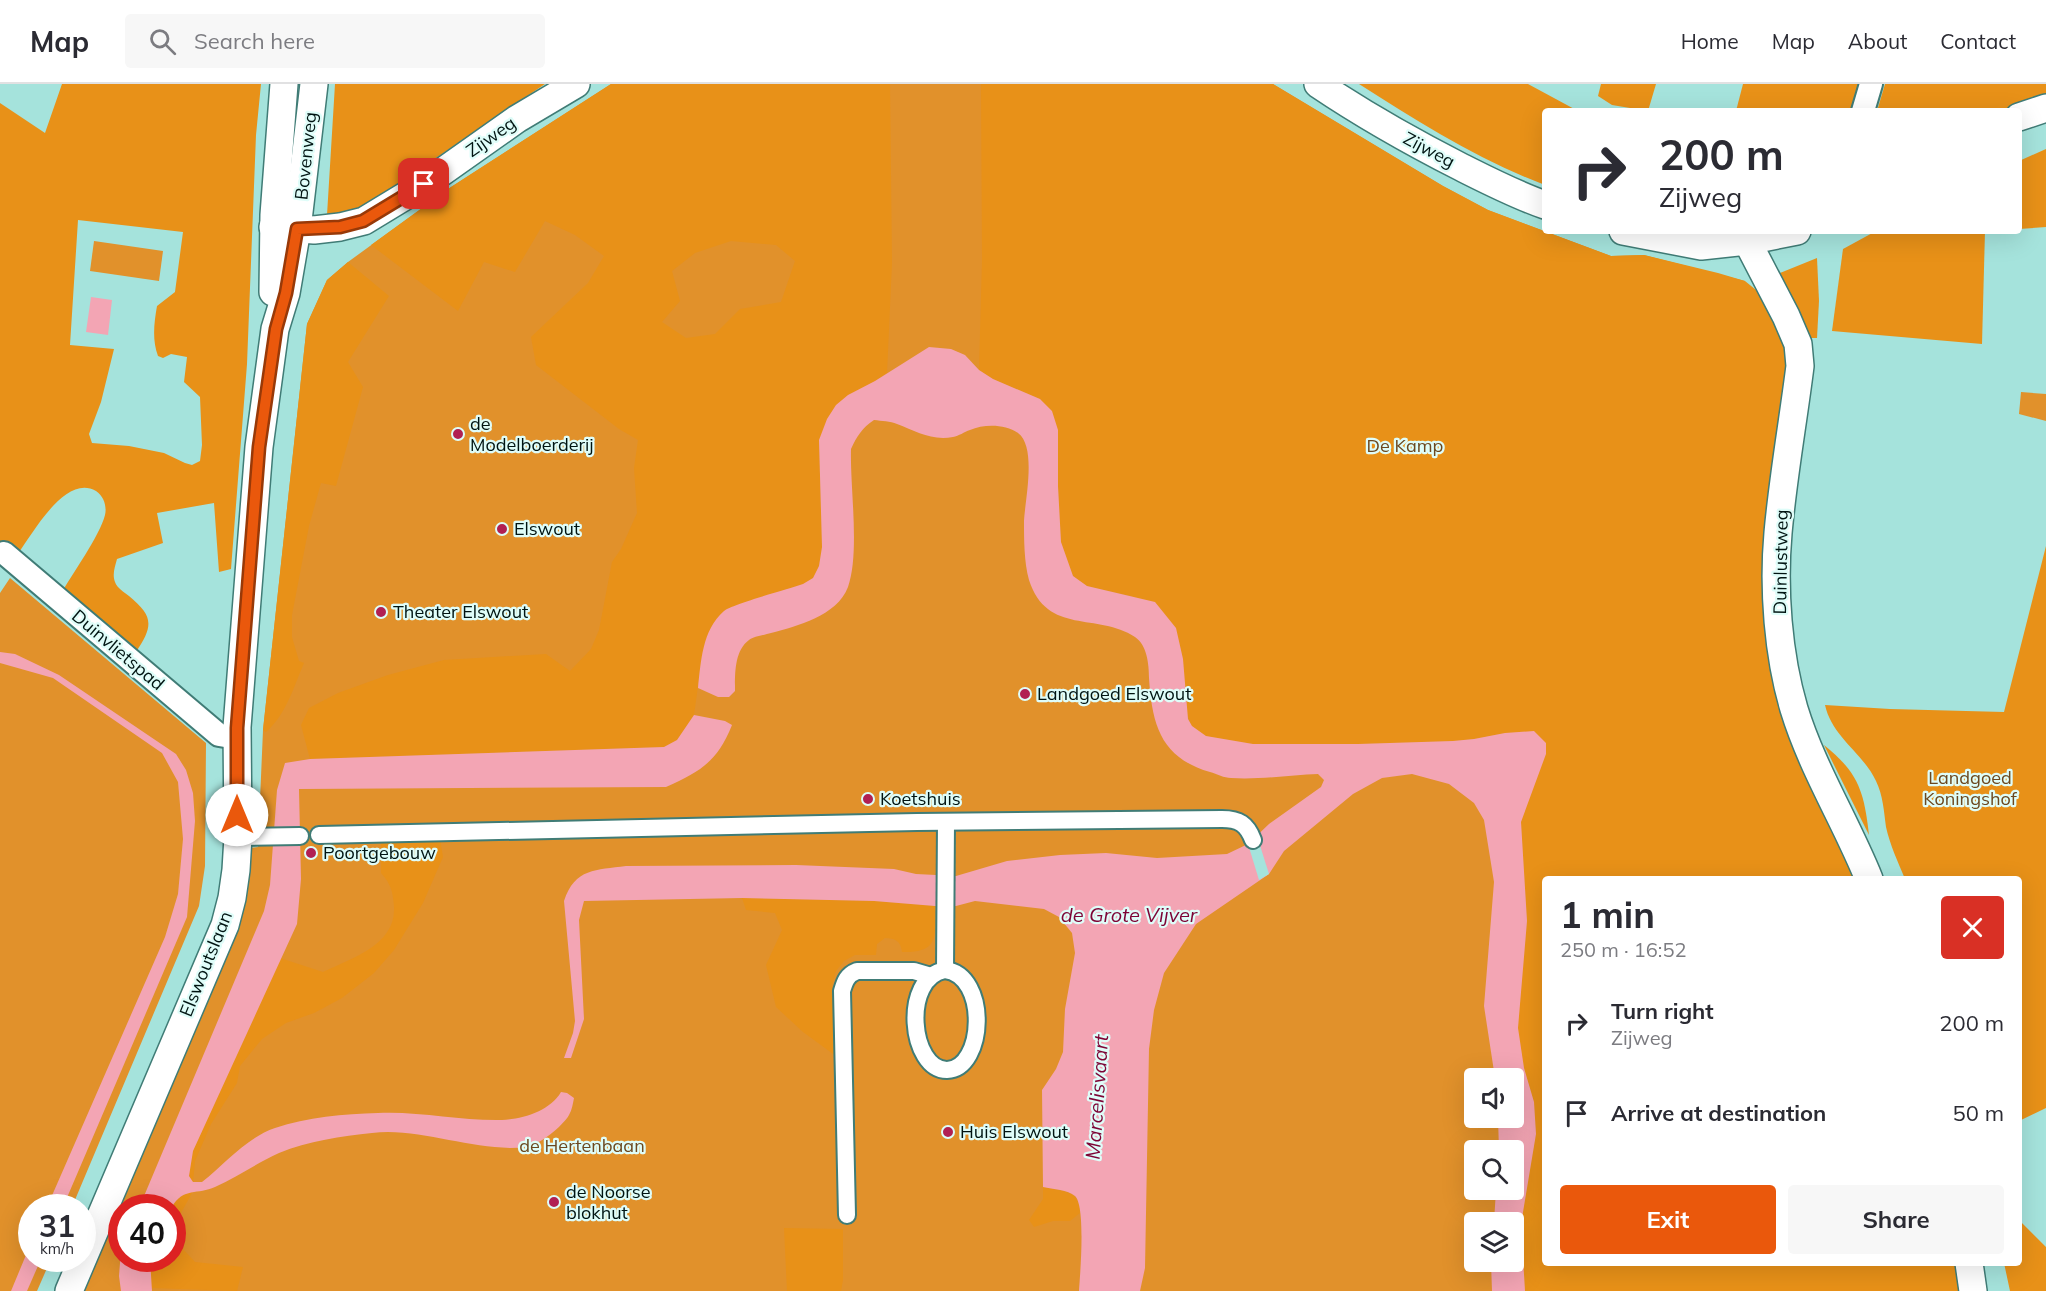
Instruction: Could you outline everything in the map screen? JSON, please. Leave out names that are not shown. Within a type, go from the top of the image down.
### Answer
[{"type":"street","name":"Bovenweg","points":[[284,84],[285,228]]},
{"type":"street","name":"Bovenweg","points":[[285,228],[314,84]]},
{"type":"street","name":"Zijweg","points":[[285,228],[340,227],[363,221],[424,184],[517,119],[576,84]]},
{"type":"street","name":"Zijweg","points":[[1318,84],[1367,116],[1433,153],[1517,195],[1542,204]]},
{"type":"street","points":[[1864,108],[1871,84]]},
{"type":"street","points":[[2022,116],[2046,108]]},
{"type":"street","name":"Elswoutslaan","points":[[69,1291],[225,926],[232,897],[238,837],[237,738],[259,447],[276,329],[286,293],[285,228]]},
{"type":"street","points":[[1639,234],[1701,246],[1747,242],[1783,234]]},
{"type":"street","name":"Duinlustweg","points":[[1747,242],[1798,344],[1800,366],[1778,533],[1776,597],[1784,664],[1794,708],[1809,750],[1855,844],[1868,876]]},
{"type":"street","name":"Duinvlietspad","points":[[4,553],[219,735],[237,738]]},
{"type":"street","points":[[319,835],[946,822],[1233,819],[1246,826],[1253,840]]},
{"type":"street","points":[[938,973],[944,906],[946,822]]},
{"type":"street","points":[[238,837],[300,836]]},
{"type":"street","points":[[847,1215],[842,991],[845,982],[849,974],[857,970],[914,971],[959,974],[975,999],[978,1021],[973,1045],[967,1058],[960,1066],[947,1070],[935,1066],[923,1055],[915,1020],[917,999],[924,982],[938,973]]},
{"type":"street","points":[[1969,1266],[1973,1291]]},
{"type":"green space","points":[[62,84],[261,84],[256,135],[247,364],[231,569],[219,572],[214,503],[157,513],[163,543],[117,559],[114,571],[114,579],[119,588],[147,615],[146,635],[136,652],[62,592],[92,543],[105,515],[104,502],[96,491],[84,488],[61,498],[40,521],[17,555],[0,551],[0,103],[45,133]],"holes":[[[78,220],[183,232],[175,292],[157,306],[154,338],[158,356],[163,358],[171,354],[187,357],[184,382],[200,397],[202,445],[200,461],[192,465],[164,453],[129,446],[92,443],[89,434],[101,402],[114,349],[70,345]]]},
{"type":"green space","points":[[335,84],[545,84],[352,217],[327,215]]},
{"type":"green space","name":"Landgoed Elswout","points":[[611,84],[1273,84],[1443,186],[1488,210],[1542,230],[1542,234],[1552,234],[1611,256],[1644,255],[1745,281],[1546,876],[1542,876],[1542,1266],[1590,1266],[1964,1291],[82,1291],[89,1272],[96,1272],[96,1254],[108,1222],[108,1272],[186,1272],[186,1194],[119,1194],[250,848],[258,847],[263,730],[307,324],[327,280],[348,262],[451,187]]},
{"type":"green space","points":[[611,84],[890,84],[892,263],[887,373],[875,381],[819,440],[822,547],[819,566],[813,578],[803,584],[726,609],[712,625],[703,650],[694,715],[677,740],[664,747],[310,759],[301,725],[309,708],[338,693],[388,675],[444,660],[546,654],[570,671],[591,649],[599,630],[612,562],[621,549],[637,513],[634,468],[638,440],[619,429],[536,365],[531,337],[588,283],[604,256],[575,235],[545,221],[515,272],[484,262],[458,311],[371,245],[451,187]],"holes":[[[731,241],[776,245],[795,261],[781,302],[740,309],[715,334],[686,338],[662,322],[680,301],[672,271],[695,253]]]},
{"type":"green space","name":"De Kamp","points":[[981,84],[1273,84],[1443,186],[1488,210],[1542,230],[1542,234],[1552,234],[1611,256],[1644,255],[1718,273],[1745,281],[1761,294],[1791,360],[1769,589],[1860,876],[1542,876],[1542,1266],[1960,1266],[1964,1291],[1525,1291],[1523,1212],[1536,1134],[1534,1102],[1524,1068],[1518,1028],[1527,921],[1521,822],[1529,797],[1505,733],[1453,741],[1253,744],[1206,736],[1191,726],[1185,705],[1183,659],[1176,628],[1132,596],[1087,586],[1073,576],[1061,542],[1058,486],[1040,399],[993,379],[979,370],[982,260]]},
{"type":"green space","points":[[1359,84],[1528,84],[1572,108],[1542,108],[1542,184],[1496,164],[1426,126]]},
{"type":"green space","points":[[1601,84],[1656,84],[1649,108],[1612,105],[1598,96]]},
{"type":"green space","points":[[1743,84],[1865,84],[1858,108],[1737,108]]},
{"type":"green space","points":[[1885,84],[2046,84],[2046,96],[2016,108],[1878,108]]},
{"type":"green space","points":[[2046,149],[2046,227],[2022,229],[2022,160]]},
{"type":"green space","points":[[1870,234],[1985,234],[1982,344],[1832,331],[1843,249]]},
{"type":"green space","points":[[94,241],[163,251],[159,281],[90,271]]},
{"type":"green space","points":[[1817,258],[1819,301],[1817,338],[1808,338],[1780,273]]},
{"type":"green space","points":[[348,262],[389,296],[348,362],[363,387],[336,486],[321,483],[309,526],[292,615],[292,637],[299,661],[304,663],[284,709],[266,732],[263,730],[307,324],[327,280]]},
{"type":"green space","points":[[2021,392],[2046,394],[2046,421],[2019,414]]},
{"type":"green space","name":"Landgoed Koningshof","points":[[2046,546],[2046,1108],[2022,1120],[2022,876],[1904,876],[1888,834],[1882,798],[1876,781],[1864,762],[1834,726],[1825,705],[2004,712]]},
{"type":"green space","points":[[10,578],[206,743],[205,866],[199,906],[77,1194],[18,1194],[18,1272],[45,1272],[37,1291],[0,1291],[0,593]]},
{"type":"green space","points":[[1824,745],[1845,765],[1858,784],[1865,807],[1869,835]]},
{"type":"green space","points":[[440,839],[443,857],[423,903],[394,950],[374,973],[342,998],[314,1013],[286,1023],[262,1039],[240,1066],[237,1083],[211,1124],[195,1161],[193,1182],[189,1176],[193,1151],[280,958],[323,972],[359,955],[380,941],[393,920],[394,907],[389,885],[381,873],[381,841]]},
{"type":"green space","points":[[742,898],[874,901],[935,906],[935,934],[929,946],[914,952],[902,952],[897,941],[885,938],[877,944],[876,955],[855,955],[844,961],[836,971],[832,985],[840,1059],[803,1032],[776,1007],[766,965],[782,930],[775,913],[746,910]]},
{"type":"green space","points":[[1043,1187],[1069,1193],[1077,1200],[1080,1213],[1070,1221],[1053,1221],[1034,1227],[1029,1220],[1043,1199]]},
{"type":"green space","points":[[193,1191],[186,1204],[186,1194]]},
{"type":"green space","points":[[2022,1223],[2046,1247],[2046,1291],[2010,1291],[2005,1266],[2022,1266]]},
{"type":"green space","points":[[784,1228],[843,1229],[841,1291],[787,1291]]},
{"type":"green space","points":[[186,1252],[195,1262],[243,1267],[237,1291],[151,1288],[150,1272],[186,1272]]},
{"type":"water","points":[[91,297],[112,300],[108,335],[86,332]]},
{"type":"water","points":[[929,347],[951,349],[965,355],[979,370],[993,379],[1040,399],[1052,411],[1058,430],[1061,542],[1073,576],[1087,586],[1155,602],[1176,628],[1183,659],[1188,719],[1192,726],[1206,736],[1253,744],[1358,744],[1453,741],[1534,731],[1546,743],[1546,754],[1521,822],[1527,921],[1518,1028],[1524,1068],[1493,1068],[1484,1006],[1494,882],[1484,820],[1474,803],[1449,784],[1412,774],[1382,778],[1353,794],[1284,851],[1269,874],[1196,924],[1164,973],[1154,1010],[1149,1049],[1145,1268],[1140,1291],[1079,1291],[1082,1241],[1078,1202],[1075,1196],[1068,1192],[1043,1187],[1042,1090],[1056,1069],[1063,1052],[1065,1009],[1075,953],[1072,933],[1059,917],[1044,909],[975,901],[956,906],[935,906],[874,901],[742,898],[584,901],[579,920],[584,1019],[571,1058],[564,1058],[575,1021],[564,901],[574,882],[581,876],[596,870],[626,866],[796,865],[894,869],[916,874],[956,876],[1007,861],[1060,855],[1106,853],[1157,858],[1227,854],[1248,844],[1269,824],[1321,787],[1324,780],[1318,774],[1252,778],[1226,777],[1193,766],[1170,748],[1157,725],[1150,695],[1148,661],[1139,640],[1121,630],[1105,625],[1061,616],[1048,609],[1037,598],[1026,566],[1024,521],[1029,461],[1027,450],[1024,440],[1018,433],[1001,427],[982,427],[955,436],[938,438],[889,422],[874,420],[866,426],[851,449],[854,539],[852,573],[843,597],[826,612],[815,618],[749,640],[740,650],[735,671],[735,691],[729,697],[718,697],[698,688],[707,637],[711,627],[724,611],[803,584],[813,578],[819,566],[822,547],[819,440],[827,419],[836,405],[848,395]]},
{"type":"water","points":[[0,652],[15,654],[59,675],[176,754],[186,770],[193,793],[195,821],[187,917],[69,1194],[53,1194],[165,937],[178,894],[183,839],[178,782],[162,753],[53,678],[0,663]]},
{"type":"water","points":[[694,715],[725,721],[732,725],[714,757],[689,776],[666,787],[299,789],[301,879],[297,924],[193,1151],[189,1176],[193,1182],[202,1182],[245,1145],[264,1132],[287,1124],[326,1117],[393,1113],[502,1120],[535,1113],[550,1104],[561,1092],[567,1093],[574,1098],[572,1109],[556,1129],[531,1146],[507,1148],[391,1132],[361,1134],[302,1145],[279,1153],[209,1189],[186,1194],[145,1194],[264,911],[270,885],[277,790],[285,763],[310,759],[664,747],[677,740]]},
{"type":"water","points":[[1524,1068],[1534,1102],[1536,1134],[1523,1212],[1495,1212],[1495,1200],[1524,1200],[1524,1140],[1499,1140],[1498,1128],[1524,1128]]},
{"type":"water","points":[[19,1272],[35,1272],[27,1291],[11,1291]]},
{"type":"water","points":[[119,1272],[151,1272],[152,1291],[121,1291]]},
{"type":"water","points":[[1491,1272],[1524,1272],[1525,1291],[1492,1291]]},
{"type":"pier","points":[[1257,836],[1269,874],[1259,880],[1248,844]]},
{"type":"place","name":"de Modelboerderij","points":[[458,434]]},
{"type":"place","name":"Elswout","points":[[502,529]]},
{"type":"place","name":"Theater Elswout","points":[[381,612]]},
{"type":"place","name":"Landgoed Elswout","points":[[1025,694]]},
{"type":"place","name":"Koetshuis","points":[[868,799]]},
{"type":"place","name":"Poortgebouw","points":[[311,853]]},
{"type":"place","name":"Huis Elswout","points":[[948,1132]]},
{"type":"place","name":"de Noorse blokhut","points":[[554,1202]]},
{"type":"route","points":[[237,815],[237,728],[259,447],[276,329],[286,293],[297,229],[340,227],[363,221],[424,184]]},
{"type":"water label","name":"de Grote Vijver","points":[[1129,915]]},
{"type":"water label","name":"Marcelisvaart","points":[[1097,1097]]},
{"type":"park label","name":"de Hertenbaan","points":[[582,1146]]}]
